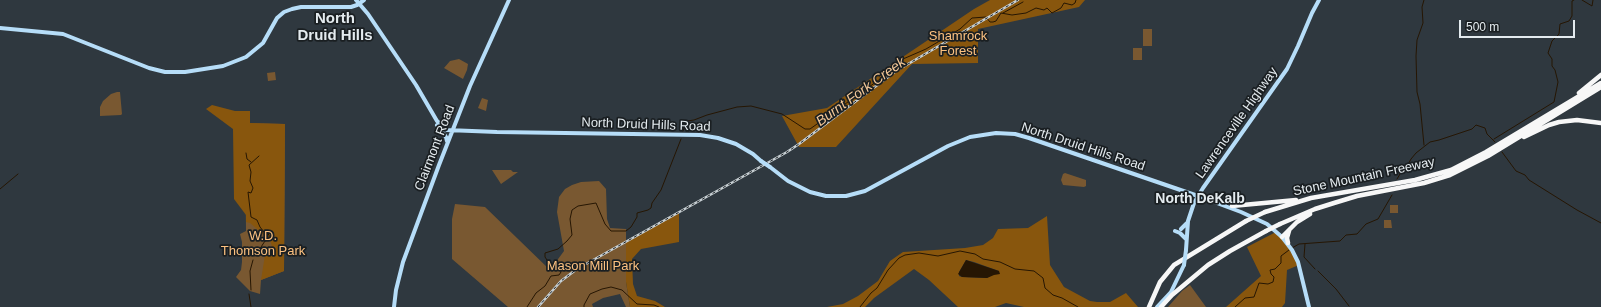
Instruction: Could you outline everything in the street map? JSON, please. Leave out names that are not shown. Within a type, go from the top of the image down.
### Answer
[{"type":"highway","points":[[1511,136],[1583,90],[1601,75]]},
{"type":"highway","name":"Stone Mountain Freeway","points":[[1149,307],[1160,282],[1174,265],[1246,221],[1265,212],[1311,198],[1406,182],[1436,174],[1467,162],[1601,83]]},
{"type":"highway","name":"Stone Mountain Freeway","points":[[1158,307],[1208,265],[1230,251],[1280,224],[1315,209],[1357,196],[1420,184],[1467,168],[1601,87]]},
{"type":"highway","points":[[1498,150],[1539,129],[1559,122],[1578,120],[1601,123]]},
{"type":"highway","points":[[1232,206],[1248,206],[1311,198]]},
{"type":"highway","points":[[1282,237],[1297,222],[1334,203]]},
{"type":"highway","points":[[1242,211],[1248,206]]},
{"type":"highway","points":[[1289,231],[1287,238],[1290,247]]},
{"type":"main road","points":[[349,7],[355,0],[360,4],[423,95],[442,127],[452,131]]},
{"type":"main road","points":[[349,7],[360,4],[364,0]]},
{"type":"main road","name":"Clairmont Road","points":[[394,307],[397,284],[403,262],[447,142],[509,0]]},
{"type":"main road","name":"Lawrenceville Highway","points":[[1158,307],[1176,283],[1184,265],[1188,221],[1190,212],[1198,196],[1287,69],[1319,0]]},
{"type":"main road","points":[[0,28],[63,34],[149,68],[165,72],[184,72],[223,66],[246,57],[263,43],[277,18],[292,8],[349,7],[359,8],[366,12]]},
{"type":"main road","points":[[435,117],[437,126],[446,136],[447,142]]},
{"type":"main road","points":[[455,122],[456,128],[464,131]]},
{"type":"main road","name":"North Druid Hills Road","points":[[452,131],[700,135],[718,138],[736,144],[788,181],[810,192],[826,196],[846,196],[864,192],[962,139],[981,134],[1002,133],[1029,138],[1242,211],[1269,222],[1282,233],[1282,237],[1290,247],[1298,262],[1309,307]]},
{"type":"main road","name":"North Druid Hills Road","points":[[1198,196],[1204,196],[1242,211]]},
{"type":"main road","points":[[1181,229],[1184,228],[1188,221]]},
{"type":"main road","points":[[1175,232],[1180,233],[1186,239]]},
{"type":"green space","name":"Shamrock Forest","points":[[990,0],[1085,0],[1079,7],[978,29],[978,63],[912,64],[836,147],[799,147],[782,116],[827,108],[974,9]]},
{"type":"green space","points":[[1143,29],[1152,29],[1152,46],[1143,46]]},
{"type":"green space","points":[[1133,48],[1142,48],[1142,60],[1133,60]]},
{"type":"green space","points":[[459,59],[468,64],[463,79],[444,68],[450,61]]},
{"type":"green space","points":[[275,72],[276,80],[268,81],[267,73]]},
{"type":"green space","points":[[120,92],[122,114],[100,116],[100,107],[103,101],[111,94]]},
{"type":"green space","points":[[482,98],[488,100],[486,111],[478,108]]},
{"type":"green space","name":"W.D. Thomson Park","points":[[212,105],[235,111],[250,111],[250,123],[285,124],[284,271],[261,280],[265,255],[274,253],[270,240],[250,223],[246,222],[246,215],[234,199],[233,129],[206,109]]},
{"type":"green space","name":"W.D. Thomson Park","points":[[245,123],[285,124],[284,271],[261,280],[260,294],[250,291],[236,277],[241,270],[242,262],[242,242],[240,234],[246,231]]},
{"type":"green space","points":[[492,170],[511,170],[513,172],[518,172],[501,184]]},
{"type":"green space","points":[[1065,173],[1086,180],[1086,186],[1063,185],[1061,180],[1063,174]]},
{"type":"green space","name":"Mason Mill Park","points":[[599,181],[606,189],[607,219],[610,228],[626,229],[626,282],[630,307],[626,307],[620,294],[603,298],[592,304],[593,307],[508,307],[452,259],[452,219],[455,204],[485,207],[550,270],[564,251],[557,212],[559,197],[565,189],[572,185],[581,182]]},
{"type":"green space","points":[[1390,205],[1398,205],[1398,213],[1390,213]]},
{"type":"green space","points":[[679,212],[679,242],[641,249],[632,259],[633,284],[637,296],[655,301],[665,307],[630,307],[626,282],[626,242]]},
{"type":"green space","points":[[1047,216],[1050,265],[1064,287],[1090,301],[1097,302],[1110,302],[1126,293],[1138,307],[1024,307],[1006,303],[995,307],[958,307],[929,280],[914,269],[874,298],[865,307],[827,307],[843,304],[858,296],[878,281],[890,261],[903,252],[965,248],[983,245],[993,238],[998,229],[1028,228]],"holes":[[[966,260],[999,271],[987,278],[959,276],[959,272]]]},
{"type":"green space","points":[[1384,220],[1391,220],[1392,228],[1384,228]]},
{"type":"green space","points":[[1276,232],[1287,244],[1299,265],[1287,270],[1285,303],[1282,307],[1226,307],[1261,276],[1247,247]]},
{"type":"green space","points":[[1190,285],[1206,307],[1168,307],[1182,291]]},
{"type":"shaded area","points":[[966,260],[999,271],[1000,274],[987,278],[962,277],[958,274]]},
{"type":"waterway","name":"Burnt Fork Creek","points":[[683,131],[687,121],[737,107],[751,106],[782,114],[805,129],[810,129],[890,72],[903,59],[926,49],[960,29],[972,18],[986,17],[990,22],[993,22],[996,21],[1001,13],[1012,15],[1026,13],[1036,8],[1044,10],[1047,8],[1052,13],[1061,8],[1064,3],[1072,5],[1076,0]]},
{"type":"waterway","points":[[1424,0],[1422,7],[1423,23],[1417,40],[1416,56],[1417,92],[1420,104],[1424,145]]},
{"type":"waterway","points":[[1494,139],[1554,102],[1558,82],[1555,70],[1552,66],[1552,59],[1548,53],[1552,41],[1559,34],[1560,24],[1569,21],[1572,16],[1572,1],[1574,0]]},
{"type":"waterway","points":[[1582,0],[1592,6],[1593,0]]},
{"type":"waterway","points":[[1003,13],[1023,2]]},
{"type":"waterway","points":[[1397,179],[1416,153],[1430,142],[1472,129],[1476,125],[1485,128],[1487,134],[1495,142]]},
{"type":"waterway","name":"Burnt Fork Creek","points":[[527,307],[536,293],[545,286],[551,276],[559,275],[561,272],[560,269],[547,260],[545,253],[558,249],[572,235],[570,219],[572,210],[578,206],[596,203],[605,224],[611,231],[626,231],[631,227],[637,217],[637,213],[651,208],[652,203],[661,190],[681,139]]},
{"type":"waterway","points":[[1502,152],[1516,171],[1525,175],[1529,180],[1577,210],[1601,223]]},
{"type":"waterway","points":[[246,153],[247,159],[251,162]]},
{"type":"waterway","points":[[259,156],[249,165],[251,172],[250,181],[253,188],[251,193],[248,192],[251,217],[257,220],[264,232]]},
{"type":"waterway","points":[[0,189],[18,174]]},
{"type":"waterway","points":[[1292,248],[1299,244],[1340,241],[1346,235],[1357,234],[1366,224],[1378,219],[1392,195]]},
{"type":"waterway","points":[[255,256],[265,241],[269,239],[269,235],[267,233]]},
{"type":"waterway","points":[[1305,244],[1304,257],[1315,269]]},
{"type":"waterway","points":[[1235,307],[1245,298],[1254,297],[1259,283],[1268,284],[1273,282],[1274,277],[1270,270],[1275,269],[1281,263],[1281,256],[1289,250]]},
{"type":"waterway","points":[[860,307],[877,288],[888,270],[899,258],[905,255],[919,253],[938,256],[960,251],[975,254],[983,259],[1000,262],[1015,269],[1034,271],[1043,278],[1045,288],[1053,295],[1078,307]]},
{"type":"waterway","points":[[251,290],[250,271],[253,260]]},
{"type":"waterway","points":[[1318,271],[1336,289],[1349,306]]},
{"type":"waterway","points":[[584,307],[590,294],[611,287],[622,290],[637,304],[654,305],[659,307]]},
{"type":"waterway","points":[[249,294],[251,307]]},
{"type":"railway","points":[[538,307],[561,281],[577,269],[787,152],[896,71],[1018,0]]},
{"type":"district","name":"North Druid Hills","points":[[335,28]]},
{"type":"district","name":"North DeKalb","points":[[1200,199]]}]
